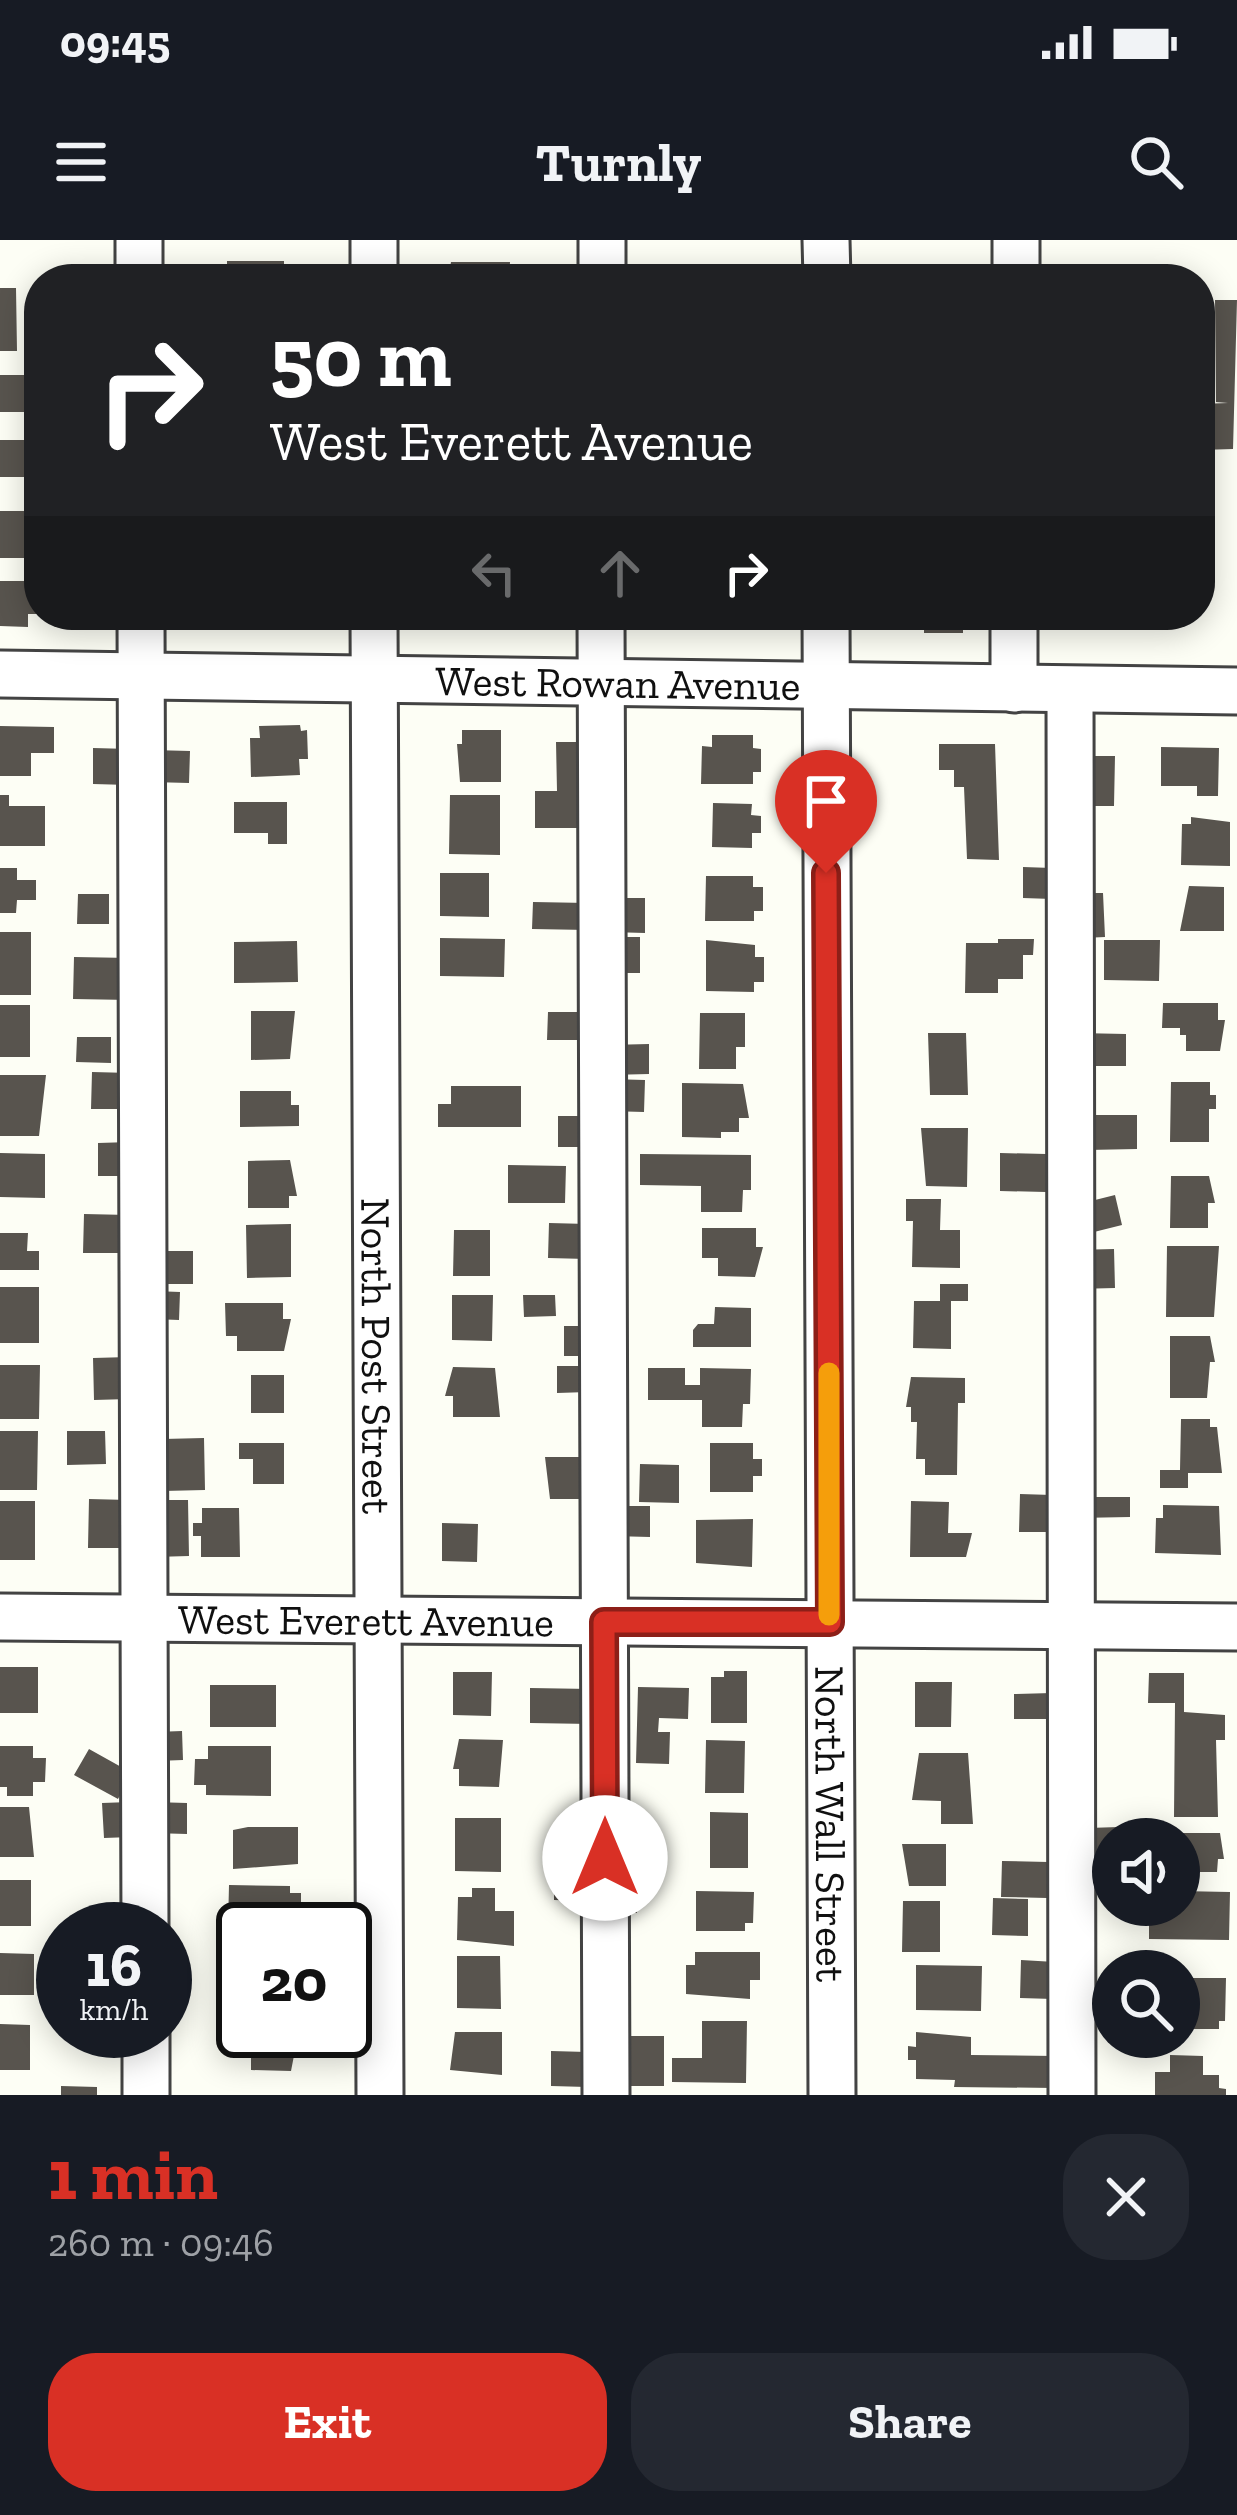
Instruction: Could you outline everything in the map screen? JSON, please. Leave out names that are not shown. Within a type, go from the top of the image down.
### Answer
[{"type":"street","points":[[141,630],[145,1902]]},
{"type":"street","name":"North Post Street","points":[[374,630],[380,2095]]},
{"type":"street","points":[[601,630],[606,2095]]},
{"type":"street","name":"North Wall Street","points":[[826,630],[832,2095]]},
{"type":"street","points":[[1014,630],[1014,689]]},
{"type":"street","name":"West Rowan Avenue","points":[[0,674],[1237,691]]},
{"type":"street","points":[[1070,690],[1072,2095]]},
{"type":"street","name":"West Everett Avenue","points":[[0,1617],[1237,1627]]},
{"type":"street","points":[[146,2058],[146,2095]]},
{"type":"building","points":[[227,261],[284,261],[284,264]]},
{"type":"building","points":[[451,262],[510,262],[510,264]]},
{"type":"building","points":[[0,288],[16,288],[17,351],[0,351]]},
{"type":"building","points":[[1215,300],[1237,300],[1233,449],[1215,450],[1215,403],[1228,403],[1216,402]]},
{"type":"building","points":[[0,375],[24,375],[24,412],[0,412]]},
{"type":"building","points":[[0,440],[24,440],[24,477],[0,477]]},
{"type":"building","points":[[0,511],[24,511],[24,558],[0,558]]},
{"type":"building","points":[[0,581],[24,581],[24,627],[0,626]]},
{"type":"building","points":[[924,630],[963,630],[963,633]]},
{"type":"building","points":[[300,725],[301,731],[307,730],[308,759],[299,759],[300,775],[251,777],[250,738],[260,738],[259,726]]},
{"type":"building","points":[[0,726],[54,727],[54,753],[31,753],[31,776],[0,776]]},
{"type":"building","points":[[462,730],[501,730],[501,782],[460,782],[457,744],[462,744]]},
{"type":"building","points":[[712,735],[753,735],[753,748],[761,749],[761,772],[753,772],[753,784],[701,784],[702,746],[712,747]]},
{"type":"building","points":[[556,742],[586,742],[587,828],[535,828],[535,791],[557,791]]},
{"type":"building","points":[[939,744],[995,744],[999,860],[967,859],[964,787],[954,787],[954,770],[939,770]]},
{"type":"building","points":[[1161,747],[1219,748],[1218,796],[1197,796],[1197,786],[1161,786]]},
{"type":"building","points":[[93,748],[130,749],[129,785],[93,784]]},
{"type":"building","points":[[152,750],[190,751],[189,783],[151,782]]},
{"type":"building","points":[[1082,756],[1115,756],[1114,806],[1082,806]]},
{"type":"building","points":[[0,795],[9,795],[9,806],[45,806],[45,846],[0,846]]},
{"type":"building","points":[[450,795],[500,795],[500,855],[449,854]]},
{"type":"building","points":[[234,802],[287,802],[287,844],[268,844],[268,833],[234,833]]},
{"type":"building","points":[[713,803],[752,804],[751,815],[761,816],[761,833],[752,833],[752,848],[712,847]]},
{"type":"building","points":[[1191,817],[1230,822],[1230,866],[1181,865],[1182,824],[1191,824]]},
{"type":"building","points":[[1023,867],[1052,868],[1052,899],[1023,898]]},
{"type":"building","points":[[0,868],[17,868],[17,880],[36,880],[36,900],[17,900],[16,913],[0,913]]},
{"type":"building","points":[[440,873],[489,873],[489,917],[440,916]]},
{"type":"building","points":[[706,876],[753,876],[753,887],[763,887],[763,911],[754,911],[754,921],[705,921]]},
{"type":"building","points":[[1189,886],[1224,887],[1224,931],[1180,931]]},
{"type":"building","points":[[1081,893],[1103,893],[1105,937],[1083,938]]},
{"type":"building","points":[[78,894],[109,894],[109,924],[77,924]]},
{"type":"building","points":[[611,898],[645,898],[645,933],[610,932]]},
{"type":"building","points":[[533,902],[588,903],[588,930],[532,929]]},
{"type":"building","points":[[0,932],[31,932],[31,995],[0,995]]},
{"type":"building","points":[[609,937],[640,937],[640,973],[608,973]]},
{"type":"building","points":[[440,938],[505,939],[504,977],[440,976]]},
{"type":"building","points":[[998,939],[1034,939],[1033,955],[1023,955],[1023,979],[998,979],[998,993],[965,993],[966,943],[998,943]]},
{"type":"building","points":[[706,940],[755,945],[755,957],[764,957],[764,982],[754,982],[754,992],[706,991]]},
{"type":"building","points":[[1104,940],[1160,940],[1159,981],[1104,980]]},
{"type":"building","points":[[297,941],[298,982],[234,983],[234,942]]},
{"type":"building","points":[[74,957],[131,958],[130,1000],[73,999]]},
{"type":"building","points":[[1163,1003],[1218,1003],[1218,1020],[1225,1020],[1220,1051],[1186,1051],[1186,1035],[1180,1035],[1180,1028],[1162,1028]]},
{"type":"building","points":[[0,1005],[30,1005],[30,1057],[0,1057]]},
{"type":"building","points":[[251,1011],[295,1011],[290,1059],[251,1060]]},
{"type":"building","points":[[548,1012],[587,1012],[587,1040],[547,1040]]},
{"type":"building","points":[[700,1013],[745,1013],[745,1047],[736,1047],[736,1069],[699,1069]]},
{"type":"building","points":[[928,1033],[966,1033],[968,1095],[930,1095]]},
{"type":"building","points":[[1078,1033],[1126,1034],[1126,1066],[1078,1066]]},
{"type":"building","points":[[77,1037],[111,1037],[111,1063],[76,1062]]},
{"type":"building","points":[[649,1044],[649,1074],[609,1075],[608,1045]]},
{"type":"building","points":[[92,1072],[131,1073],[131,1109],[91,1109]]},
{"type":"building","points":[[0,1075],[46,1075],[39,1136],[0,1136]]},
{"type":"building","points":[[609,1079],[645,1080],[644,1112],[608,1111]]},
{"type":"building","points":[[1171,1082],[1210,1082],[1216,1109],[1209,1109],[1209,1142],[1170,1142]]},
{"type":"building","points":[[682,1083],[743,1084],[749,1118],[739,1118],[739,1132],[721,1132],[721,1138],[682,1137]]},
{"type":"building","points":[[451,1086],[521,1086],[521,1127],[438,1127],[438,1104],[451,1104]]},
{"type":"building","points":[[240,1091],[291,1091],[291,1105],[299,1105],[299,1126],[240,1127]]},
{"type":"building","points":[[1086,1115],[1137,1115],[1137,1149],[1087,1150]]},
{"type":"building","points":[[558,1116],[590,1116],[590,1147],[558,1147]]},
{"type":"building","points":[[921,1128],[968,1128],[967,1187],[926,1186]]},
{"type":"building","points":[[130,1142],[130,1176],[98,1176],[98,1143]]},
{"type":"building","points":[[0,1153],[45,1154],[45,1198],[0,1197]]},
{"type":"building","points":[[1000,1153],[1046,1154],[1046,1192],[1000,1191]]},
{"type":"building","points":[[640,1154],[751,1155],[751,1190],[743,1190],[742,1212],[701,1212],[701,1186],[640,1185]]},
{"type":"building","points":[[290,1160],[297,1196],[289,1196],[289,1208],[248,1208],[248,1161]]},
{"type":"building","points":[[508,1165],[566,1166],[565,1203],[508,1203]]},
{"type":"building","points":[[1171,1176],[1209,1176],[1215,1203],[1208,1203],[1208,1228],[1170,1228]]},
{"type":"building","points":[[1115,1195],[1122,1225],[1082,1235],[1075,1205]]},
{"type":"building","points":[[906,1199],[941,1199],[940,1230],[960,1230],[960,1268],[912,1267],[913,1221],[906,1221]]},
{"type":"building","points":[[84,1214],[129,1215],[129,1253],[83,1253]]},
{"type":"building","points":[[549,1223],[588,1224],[587,1259],[548,1258]]},
{"type":"building","points":[[291,1224],[291,1277],[247,1278],[246,1225]]},
{"type":"building","points":[[702,1228],[756,1228],[756,1247],[763,1247],[755,1277],[718,1276],[718,1258],[702,1258]]},
{"type":"building","points":[[454,1230],[490,1230],[490,1276],[453,1276]]},
{"type":"building","points":[[0,1233],[28,1233],[27,1251],[39,1251],[39,1270],[0,1270]]},
{"type":"building","points":[[1167,1246],[1219,1246],[1214,1317],[1166,1317]]},
{"type":"building","points":[[1114,1249],[1115,1288],[1076,1289],[1074,1250]]},
{"type":"building","points":[[154,1251],[193,1251],[193,1284],[153,1284]]},
{"type":"building","points":[[940,1284],[968,1284],[968,1301],[951,1301],[951,1349],[913,1348],[914,1301],[940,1301]]},
{"type":"building","points":[[0,1287],[39,1287],[39,1343],[0,1343]]},
{"type":"building","points":[[154,1291],[180,1292],[179,1320],[153,1319]]},
{"type":"building","points":[[452,1295],[493,1295],[492,1341],[452,1340]]},
{"type":"building","points":[[523,1295],[555,1295],[556,1316],[524,1317]]},
{"type":"building","points":[[225,1303],[283,1303],[283,1319],[291,1319],[284,1351],[237,1351],[237,1336],[226,1336]]},
{"type":"building","points":[[715,1307],[751,1308],[751,1347],[693,1347],[693,1330],[698,1324],[714,1324]]},
{"type":"building","points":[[564,1326],[584,1326],[584,1356],[564,1356]]},
{"type":"building","points":[[1170,1336],[1210,1336],[1215,1362],[1210,1362],[1207,1398],[1170,1398]]},
{"type":"building","points":[[129,1357],[129,1399],[94,1400],[93,1358]]},
{"type":"building","points":[[0,1365],[40,1365],[39,1419],[0,1419]]},
{"type":"building","points":[[557,1366],[587,1366],[588,1392],[557,1393]]},
{"type":"building","points":[[453,1367],[495,1368],[500,1417],[453,1417],[453,1396],[445,1396]]},
{"type":"building","points":[[648,1368],[685,1368],[685,1385],[700,1385],[700,1368],[751,1369],[750,1404],[743,1404],[742,1427],[702,1427],[702,1400],[648,1400]]},
{"type":"building","points":[[251,1375],[284,1375],[284,1413],[251,1413]]},
{"type":"building","points":[[911,1377],[965,1378],[965,1403],[958,1403],[957,1475],[925,1475],[925,1459],[916,1459],[917,1422],[911,1422],[911,1407],[906,1407]]},
{"type":"building","points":[[1181,1419],[1210,1419],[1210,1427],[1217,1427],[1222,1473],[1188,1473],[1188,1488],[1160,1488],[1160,1470],[1180,1470]]},
{"type":"building","points":[[0,1431],[38,1431],[37,1490],[0,1490]]},
{"type":"building","points":[[67,1431],[105,1431],[106,1464],[67,1465]]},
{"type":"building","points":[[204,1438],[205,1490],[163,1491],[163,1439]]},
{"type":"building","points":[[239,1443],[284,1443],[284,1484],[253,1484],[253,1459],[239,1459]]},
{"type":"building","points":[[710,1443],[753,1443],[753,1459],[762,1459],[762,1476],[753,1476],[753,1492],[710,1492]]},
{"type":"building","points":[[545,1457],[584,1457],[584,1499],[550,1499]]},
{"type":"building","points":[[640,1464],[679,1465],[679,1503],[639,1502]]},
{"type":"building","points":[[1020,1494],[1052,1495],[1051,1532],[1019,1532]]},
{"type":"building","points":[[1076,1497],[1130,1497],[1130,1517],[1077,1518]]},
{"type":"building","points":[[89,1499],[129,1500],[129,1548],[88,1548]]},
{"type":"building","points":[[153,1500],[188,1500],[189,1556],[154,1557]]},
{"type":"building","points":[[0,1501],[35,1501],[35,1560],[0,1560]]},
{"type":"building","points":[[911,1501],[949,1502],[948,1533],[972,1533],[966,1557],[910,1557]]},
{"type":"building","points":[[1163,1505],[1219,1506],[1221,1555],[1155,1553],[1156,1518],[1163,1518]]},
{"type":"building","points":[[613,1506],[650,1506],[650,1537],[612,1536]]},
{"type":"building","points":[[202,1508],[239,1508],[240,1557],[201,1557],[201,1536],[193,1536],[193,1523],[202,1523]]},
{"type":"building","points":[[753,1519],[752,1567],[696,1563],[696,1520]]},
{"type":"building","points":[[442,1523],[478,1524],[477,1562],[442,1561]]},
{"type":"building","points":[[0,1667],[38,1667],[38,1713],[0,1713]]},
{"type":"building","points":[[724,1671],[747,1671],[747,1723],[711,1723],[711,1677],[724,1677]]},
{"type":"building","points":[[453,1672],[492,1672],[491,1716],[453,1715]]},
{"type":"building","points":[[1149,1673],[1184,1673],[1184,1712],[1225,1715],[1225,1740],[1216,1740],[1218,1817],[1174,1817],[1175,1703],[1148,1703]]},
{"type":"building","points":[[915,1682],[952,1682],[951,1727],[915,1727]]},
{"type":"building","points":[[210,1685],[276,1685],[276,1727],[210,1727]]},
{"type":"building","points":[[638,1687],[689,1688],[688,1719],[659,1718],[658,1732],[670,1732],[669,1764],[636,1763]]},
{"type":"building","points":[[530,1688],[591,1689],[591,1724],[530,1723]]},
{"type":"building","points":[[1052,1693],[1052,1719],[1014,1719],[1014,1694]]},
{"type":"building","points":[[182,1731],[183,1760],[156,1761],[155,1732]]},
{"type":"building","points":[[459,1739],[503,1740],[499,1787],[459,1786],[459,1769],[453,1769]]},
{"type":"building","points":[[706,1740],[745,1741],[744,1793],[705,1793]]},
{"type":"building","points":[[0,1746],[33,1746],[33,1758],[46,1758],[45,1782],[33,1782],[33,1796],[7,1796],[7,1787],[0,1787]]},
{"type":"building","points":[[208,1746],[271,1746],[271,1796],[206,1795],[206,1785],[194,1785],[195,1759],[208,1759]]},
{"type":"building","points":[[89,1749],[132,1773],[118,1799],[74,1775]]},
{"type":"building","points":[[919,1753],[968,1753],[973,1824],[941,1824],[941,1801],[912,1800]]},
{"type":"building","points":[[130,1802],[131,1837],[104,1838],[102,1803]]},
{"type":"building","points":[[153,1802],[187,1803],[187,1834],[152,1833]]},
{"type":"building","points":[[0,1807],[29,1807],[34,1857],[0,1857]]},
{"type":"building","points":[[710,1812],[748,1813],[748,1868],[710,1868]]},
{"type":"building","points":[[455,1818],[501,1818],[501,1872],[455,1871]]},
{"type":"building","points":[[298,1827],[298,1864],[233,1869],[233,1830]]},
{"type":"building","points":[[1200,1833],[1220,1833],[1224,1859],[1218,1859],[1217,1872],[1200,1872]]},
{"type":"building","points":[[902,1844],[946,1844],[946,1886],[909,1886]]},
{"type":"building","points":[[1002,1861],[1048,1862],[1047,1898],[1001,1897]]},
{"type":"building","points":[[554,1874],[590,1875],[590,1901],[554,1900]]},
{"type":"building","points":[[613,1879],[637,1879],[637,1913],[614,1913]]},
{"type":"building","points":[[0,1880],[31,1880],[31,1926],[0,1926]]},
{"type":"building","points":[[229,1885],[290,1886],[290,1893],[301,1893],[301,1902],[229,1902]]},
{"type":"building","points":[[472,1888],[495,1888],[495,1911],[514,1911],[514,1946],[457,1940],[458,1897],[472,1897]]},
{"type":"building","points":[[696,1891],[754,1892],[753,1923],[745,1923],[745,1931],[696,1931]]},
{"type":"building","points":[[1200,1891],[1230,1892],[1229,1940],[1149,1939],[1149,1926],[1200,1926]]},
{"type":"building","points":[[993,1898],[1028,1899],[1028,1936],[992,1935]]},
{"type":"building","points":[[903,1901],[940,1901],[940,1952],[902,1952]]},
{"type":"building","points":[[695,1952],[760,1952],[760,1980],[750,1980],[750,1999],[686,1994],[686,1965],[695,1965]]},
{"type":"building","points":[[0,1953],[34,1954],[34,1995],[0,1995]]},
{"type":"building","points":[[457,1956],[500,1956],[501,2009],[457,2008]]},
{"type":"building","points":[[1021,1960],[1055,1962],[1053,1999],[1020,1998]]},
{"type":"building","points":[[916,1965],[982,1966],[981,2011],[916,2010]]},
{"type":"building","points":[[1200,1978],[1226,1978],[1225,2021],[1219,2021],[1219,2029],[1200,2029]]},
{"type":"building","points":[[702,2021],[747,2021],[746,2083],[672,2082],[672,2058],[702,2058]]},
{"type":"building","points":[[0,2024],[30,2025],[30,2070],[0,2070]]},
{"type":"building","points":[[455,2032],[502,2032],[502,2075],[450,2070]]},
{"type":"building","points":[[916,2032],[971,2037],[971,2055],[1055,2056],[1055,2088],[954,2087],[955,2080],[916,2079],[916,2060],[908,2060],[908,2046],[916,2047]]},
{"type":"building","points":[[626,2036],[664,2036],[664,2086],[626,2086]]},
{"type":"building","points":[[551,2051],[587,2052],[587,2087],[551,2086]]},
{"type":"building","points":[[1203,2056],[1203,2075],[1219,2075],[1219,2088],[1226,2089],[1226,2095],[1155,2095],[1155,2072],[1170,2072],[1170,2058]]},
{"type":"building","points":[[251,2058],[294,2058],[291,2071],[251,2070]]},
{"type":"building","points":[[61,2086],[97,2087],[97,2095],[61,2095]]},
{"type":"slow traffic","points":[[829,1373],[829,1615]]},
{"type":"route","points":[[605,1858],[604,1622],[830,1622],[826,873]]}]
